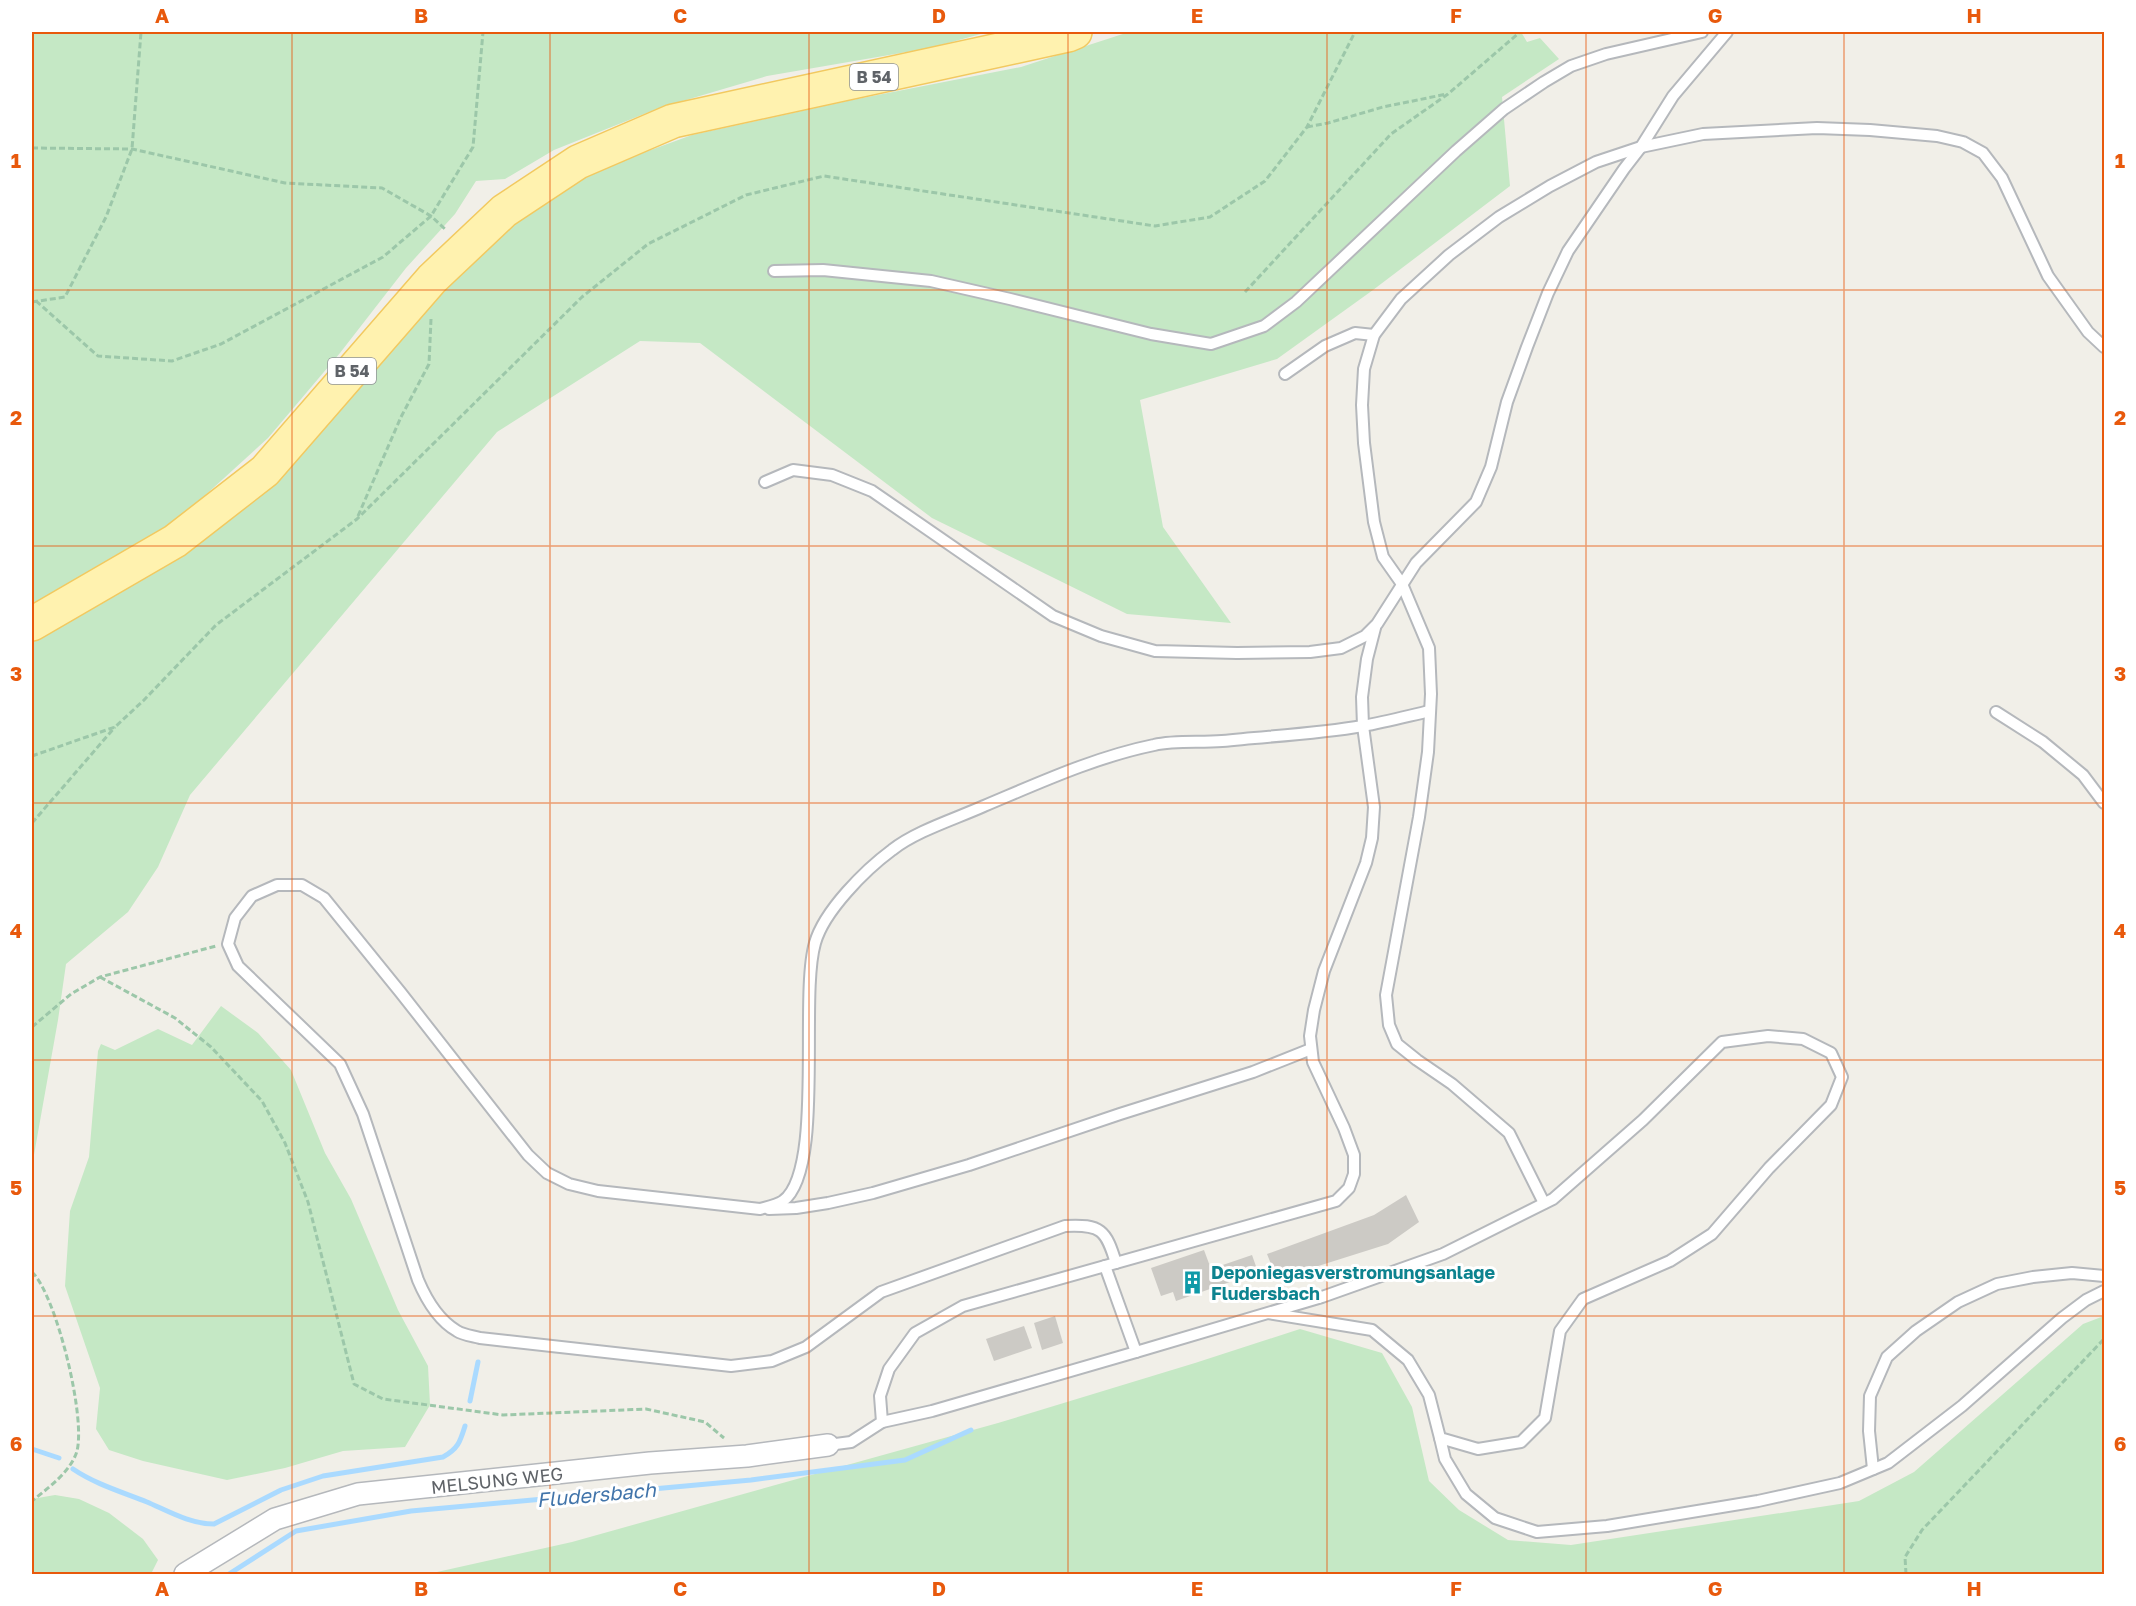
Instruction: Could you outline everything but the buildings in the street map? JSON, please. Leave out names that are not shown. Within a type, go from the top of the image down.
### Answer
[{"type":"main road","name":"B 54","points":[[32,624],[175,541],[265,471],[432,279],[504,211],[578,162],[673,121],[1076,32]]},
{"type":"street","name":"MELSUNG WEG","points":[[185,1575],[275,1519],[358,1494],[650,1463],[747,1456],[828,1445]]},
{"type":"lane","points":[[774,271],[823,270],[932,281],[1010,298],[1151,334],[1211,344],[1264,326],[1296,302],[1472,137],[1504,109],[1544,82],[1571,66],[1606,54],[1702,32]]},
{"type":"lane","points":[[765,482],[793,470],[832,475],[872,492],[1053,616],[1101,636],[1155,651],[1310,652],[1341,648],[1365,636],[1375,626],[1416,563],[1476,502],[1491,466],[1507,402],[1548,293],[1568,251],[1641,147],[1673,96],[1727,32]]},
{"type":"lane","points":[[1544,1203],[1509,1134],[1452,1084],[1396,1044],[1389,1025],[1386,995],[1419,818],[1428,752],[1429,648],[1402,584],[1383,557],[1374,522],[1365,454],[1362,405],[1364,369],[1374,335],[1401,299],[1449,255],[1499,217],[1550,186],[1596,162],[1641,147],[1703,134],[1817,128],[1937,136],[1963,142],[1983,153],[2002,178],[2048,276],[2088,332],[2104,347]]},
{"type":"lane","points":[[1285,374],[1325,346],[1355,333],[1374,335]]},
{"type":"lane","points":[[882,1422],[880,1396],[888,1369],[915,1333],[963,1306],[1336,1201],[1349,1188],[1354,1174],[1354,1155],[1313,1062],[1310,1036],[1324,971],[1366,863],[1372,838],[1374,807],[1363,726],[1362,697],[1367,659],[1375,626]]},
{"type":"lane","points":[[760,1209],[783,1201],[796,1184],[805,1150],[808,1099],[808,984],[815,942],[836,904],[893,849],[1032,786],[1105,758],[1156,744],[1205,743],[1363,726],[1430,711]]},
{"type":"lane","points":[[1996,712],[2043,742],[2083,775],[2104,803]]},
{"type":"lane","points":[[1136,1352],[1111,1265],[1109,1241],[1100,1230],[1087,1225],[1065,1226],[881,1292],[806,1347],[772,1361],[731,1365],[480,1338],[458,1332],[426,1299],[363,1114],[340,1064],[238,966],[228,944],[235,918],[252,896],[277,885],[302,885],[324,898],[528,1155],[547,1173],[569,1184],[598,1191],[760,1209],[796,1208],[828,1203],[873,1193],[1030,1146],[1119,1114],[1253,1072],[1311,1049]]},
{"type":"lane","points":[[216,946],[228,944]]},
{"type":"lane","points":[[828,1445],[851,1442],[882,1422],[932,1411],[1322,1297],[1443,1254],[1553,1199],[1643,1120],[1722,1042],[1768,1036],[1803,1039],[1831,1053],[1842,1077],[1831,1105],[1769,1168],[1712,1234],[1670,1261],[1583,1299],[1560,1331],[1545,1418],[1521,1442],[1478,1449],[1440,1438]]},
{"type":"lane","points":[[1873,1469],[1869,1431],[1870,1396],[1887,1357],[1916,1331],[1958,1302],[1997,1284],[2072,1273],[2104,1278]]},
{"type":"lane","points":[[2086,1300],[2104,1278]]},
{"type":"lane","points":[[1268,1313],[1372,1330],[1408,1360],[1429,1395],[1445,1459],[1466,1494],[1495,1518],[1537,1532],[1607,1526],[1758,1501],[1840,1483],[1888,1463],[1962,1406],[2062,1318],[2086,1300],[2104,1291]]},
{"type":"path","points":[[34,301],[65,297],[106,217],[132,148],[141,32]]},
{"type":"path","points":[[34,301],[98,356],[172,361],[230,339],[383,257],[431,216],[473,147],[483,32]]},
{"type":"path","points":[[32,824],[116,726],[216,625],[357,519],[582,297],[648,244],[746,195],[824,176],[1155,226],[1210,217],[1265,181],[1307,127],[1354,32]]},
{"type":"path","points":[[1245,292],[1391,134],[1448,93],[1520,32]]},
{"type":"path","points":[[1307,127],[1383,106],[1448,93]]},
{"type":"path","points":[[32,148],[132,148],[285,183],[382,188],[431,216]]},
{"type":"path","points":[[357,519],[401,417],[429,364],[432,279]]},
{"type":"path","points":[[32,756],[116,726]]},
{"type":"path","points":[[32,1027],[71,994],[100,977],[216,946]]},
{"type":"path","points":[[100,977],[176,1018],[211,1047],[262,1101],[285,1143],[308,1202],[354,1384],[383,1399],[503,1415],[646,1409],[705,1422],[747,1456]]},
{"type":"path","points":[[32,1272],[37,1277],[50,1304],[66,1350],[76,1401],[79,1442],[76,1455],[63,1474],[32,1501]]},
{"type":"path","points":[[1906,1575],[1905,1557],[1922,1530],[2104,1339]]},
{"type":"green space","points":[[32,32],[988,32],[930,48],[767,76],[659,108],[554,150],[505,179],[476,181],[455,214],[406,268],[340,353],[268,438],[178,520],[32,606]]},
{"type":"green space","points":[[1129,32],[1521,32],[1527,42],[1540,38],[1559,59],[1502,97],[1510,186],[1373,290],[1277,359],[1140,400],[1163,527],[1231,623],[1127,614],[932,518],[700,343],[640,341],[497,432],[190,795],[158,867],[128,912],[66,964],[32,1166],[32,638],[132,578],[378,355],[477,254],[541,203],[604,167],[692,135],[847,101],[1021,67]]},
{"type":"green space","points":[[221,1006],[258,1033],[291,1070],[325,1153],[351,1199],[398,1310],[428,1366],[430,1405],[405,1447],[343,1451],[285,1468],[227,1480],[143,1461],[109,1450],[96,1429],[100,1388],[65,1286],[70,1211],[89,1157],[98,1051],[101,1044],[115,1050],[158,1029],[192,1045]]},
{"type":"green space","points":[[2104,1316],[2104,1574],[428,1574],[572,1542],[998,1423],[1300,1329],[1382,1353],[1412,1407],[1429,1481],[1459,1510],[1508,1540],[1571,1545],[1859,1501],[1914,1472],[2083,1324]]},
{"type":"green space","points":[[55,1495],[79,1499],[109,1513],[143,1539],[158,1560],[151,1574],[32,1574],[32,1499]]},
{"type":"waterway","points":[[470,1401],[478,1362]]},
{"type":"waterway","points":[[73,1469],[99,1483],[179,1516],[196,1522],[214,1524],[281,1490],[323,1476],[443,1457],[458,1445],[465,1426]]},
{"type":"waterway","name":"Fludersbach","points":[[229,1574],[296,1531],[411,1511],[751,1480],[905,1460],[971,1430]]},
{"type":"waterway","points":[[32,1449],[59,1458]]},
{"type":"place","name":"Deponiegasverstromungsanlage Fludersbach","points":[[1193,1282]]}]
